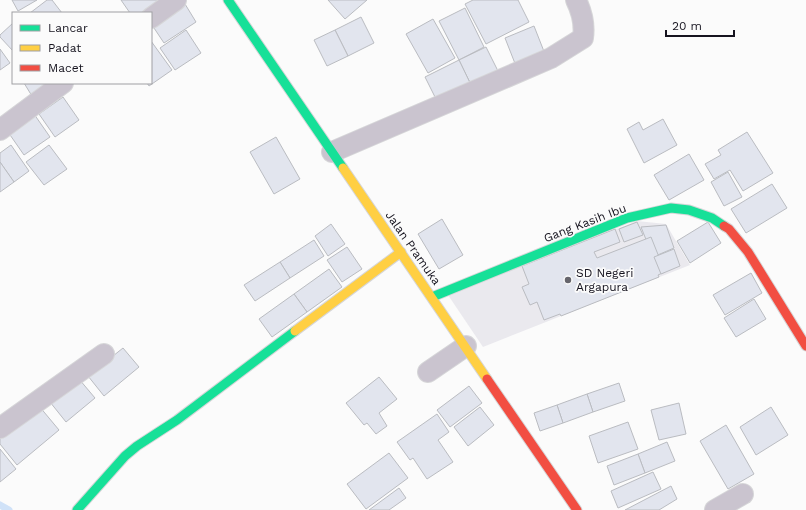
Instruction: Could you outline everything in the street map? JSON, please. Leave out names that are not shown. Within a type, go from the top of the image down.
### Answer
[{"type":"street","points":[[152,17],[176,0]]},
{"type":"street","name":"Jalan Pramuka","points":[[228,0],[577,510]]},
{"type":"street","points":[[332,152],[551,58],[584,38],[581,10],[576,0]]},
{"type":"street","points":[[0,130],[62,84]]},
{"type":"street","name":"Gang Kasih Ibu","points":[[432,297],[627,218],[671,208],[689,210],[712,218],[729,229],[748,252],[806,346]]},
{"type":"street","points":[[77,510],[125,456],[137,446],[178,420],[401,252]]},
{"type":"street","points":[[428,372],[466,346]]},
{"type":"street","points":[[0,428],[104,354]]},
{"type":"street","points":[[715,510],[743,494]]},
{"type":"shaded area","name":"SD Negeri Argapura","points":[[637,221],[666,224],[690,265],[483,347],[448,295]]},
{"type":"building","points":[[12,0],[37,0],[18,11]]},
{"type":"building","points":[[47,0],[52,0],[61,12],[31,12]]},
{"type":"building","points":[[121,0],[166,0],[152,12],[129,12]]},
{"type":"building","points":[[328,0],[367,0],[345,19]]},
{"type":"building","points":[[473,0],[518,0],[529,22],[486,44],[465,4]]},
{"type":"building","points":[[185,4],[196,22],[164,43],[152,25]]},
{"type":"building","points":[[465,8],[484,47],[459,60],[439,21]]},
{"type":"building","points":[[361,17],[374,43],[348,56],[335,30]]},
{"type":"building","points":[[433,19],[455,58],[428,73],[406,34]]},
{"type":"building","points":[[12,24],[12,50],[0,37],[0,35]]},
{"type":"building","points":[[534,26],[545,54],[516,66],[505,38]]},
{"type":"building","points":[[186,30],[201,53],[175,70],[160,48]]},
{"type":"building","points":[[335,30],[348,56],[327,66],[314,40]]},
{"type":"building","points":[[152,42],[172,70],[152,84]]},
{"type":"building","points":[[486,47],[500,75],[473,89],[459,60]]},
{"type":"building","points":[[0,49],[10,63],[0,70]]},
{"type":"building","points":[[459,60],[473,89],[439,105],[425,77]]},
{"type":"building","points":[[25,84],[60,84],[35,101]]},
{"type":"building","points":[[63,97],[79,120],[55,137],[39,114]]},
{"type":"building","points":[[34,114],[50,137],[24,155],[8,132]]},
{"type":"building","points":[[663,119],[677,145],[644,163],[627,129],[639,122],[643,130]]},
{"type":"building","points":[[747,132],[773,173],[743,191],[730,170],[714,179],[705,164],[721,155],[718,150]]},
{"type":"building","points":[[276,137],[300,179],[274,194],[250,152]]},
{"type":"building","points":[[11,145],[29,171],[14,182],[0,162],[0,153]]},
{"type":"building","points":[[49,145],[67,169],[44,185],[26,162]]},
{"type":"building","points":[[689,154],[704,180],[669,200],[654,175]]},
{"type":"building","points":[[0,162],[14,182],[0,192]]},
{"type":"building","points":[[728,172],[742,197],[724,206],[711,182]]},
{"type":"building","points":[[772,184],[787,208],[746,233],[731,209]]},
{"type":"building","points":[[442,219],[463,255],[439,269],[418,234]]},
{"type":"building","points":[[637,222],[643,235],[624,242],[619,229]]},
{"type":"building","points":[[708,222],[721,243],[690,263],[677,241]]},
{"type":"building","points":[[331,224],[345,244],[328,256],[315,236]]},
{"type":"building","points":[[666,225],[674,248],[653,257],[641,227]]},
{"type":"building","points":[[615,229],[620,242],[594,252],[597,258],[651,237],[665,272],[658,275],[659,277],[561,316],[560,314],[544,320],[537,302],[530,305],[522,287],[529,284],[522,266]]},
{"type":"building","points":[[314,240],[324,256],[290,278],[280,262]]},
{"type":"building","points":[[347,247],[362,269],[342,282],[327,260]]},
{"type":"building","points":[[674,249],[680,266],[661,274],[654,257]]},
{"type":"building","points":[[280,262],[290,278],[255,301],[244,285]]},
{"type":"building","points":[[329,269],[342,287],[307,312],[294,294]]},
{"type":"building","points":[[751,273],[762,293],[725,315],[713,295]]},
{"type":"building","points":[[294,294],[307,312],[272,337],[259,319]]},
{"type":"building","points":[[754,299],[766,319],[736,337],[724,318]]},
{"type":"building","points":[[123,348],[139,367],[104,396],[88,376]]},
{"type":"building","points":[[379,377],[397,399],[379,413],[387,426],[376,434],[367,423],[364,425],[346,403]]},
{"type":"building","points":[[79,379],[95,398],[66,422],[50,402]]},
{"type":"building","points":[[619,383],[625,401],[593,412],[587,394]]},
{"type":"building","points":[[469,386],[482,403],[450,427],[437,410]]},
{"type":"building","points":[[587,394],[593,412],[563,423],[557,405]]},
{"type":"building","points":[[679,403],[686,434],[659,440],[651,410]]},
{"type":"building","points":[[557,405],[563,423],[540,431],[534,413]]},
{"type":"building","points":[[39,406],[59,430],[17,465],[0,444],[0,438]]},
{"type":"building","points":[[480,407],[494,425],[468,446],[454,427]]},
{"type":"building","points":[[771,407],[788,435],[756,455],[740,427]]},
{"type":"building","points":[[437,414],[449,432],[438,440],[453,462],[427,479],[413,458],[410,460],[397,442]]},
{"type":"building","points":[[628,422],[638,449],[598,463],[589,436]]},
{"type":"building","points":[[726,425],[754,474],[728,489],[700,441]]},
{"type":"building","points":[[667,442],[675,461],[645,473],[638,454]]},
{"type":"building","points":[[0,449],[16,469],[0,482]]},
{"type":"building","points":[[389,453],[408,478],[366,509],[347,484]]},
{"type":"building","points":[[638,454],[645,473],[614,485],[607,466]]},
{"type":"building","points":[[653,472],[661,489],[618,508],[611,491]]},
{"type":"building","points":[[671,486],[677,499],[659,510],[625,510]]},
{"type":"building","points":[[399,488],[406,498],[389,510],[369,510]]},
{"type":"waterway","points":[[0,505],[9,510]]},
{"type":"traffic: fast","points":[[228,0],[343,168]]},
{"type":"traffic: fast","points":[[432,297],[627,218],[671,208],[689,210],[712,218],[724,226]]},
{"type":"traffic: fast","points":[[77,510],[125,456],[137,446],[177,420],[295,331]]},
{"type":"traffic: slow","points":[[343,168],[487,379]]},
{"type":"traffic: slow","points":[[295,331],[401,252]]},
{"type":"traffic: jam","points":[[724,226],[729,229],[748,252],[806,346]]},
{"type":"traffic: jam","points":[[487,379],[577,510]]},
{"type":"place","name":"SD Negeri Argapura","points":[[568,280]]}]
